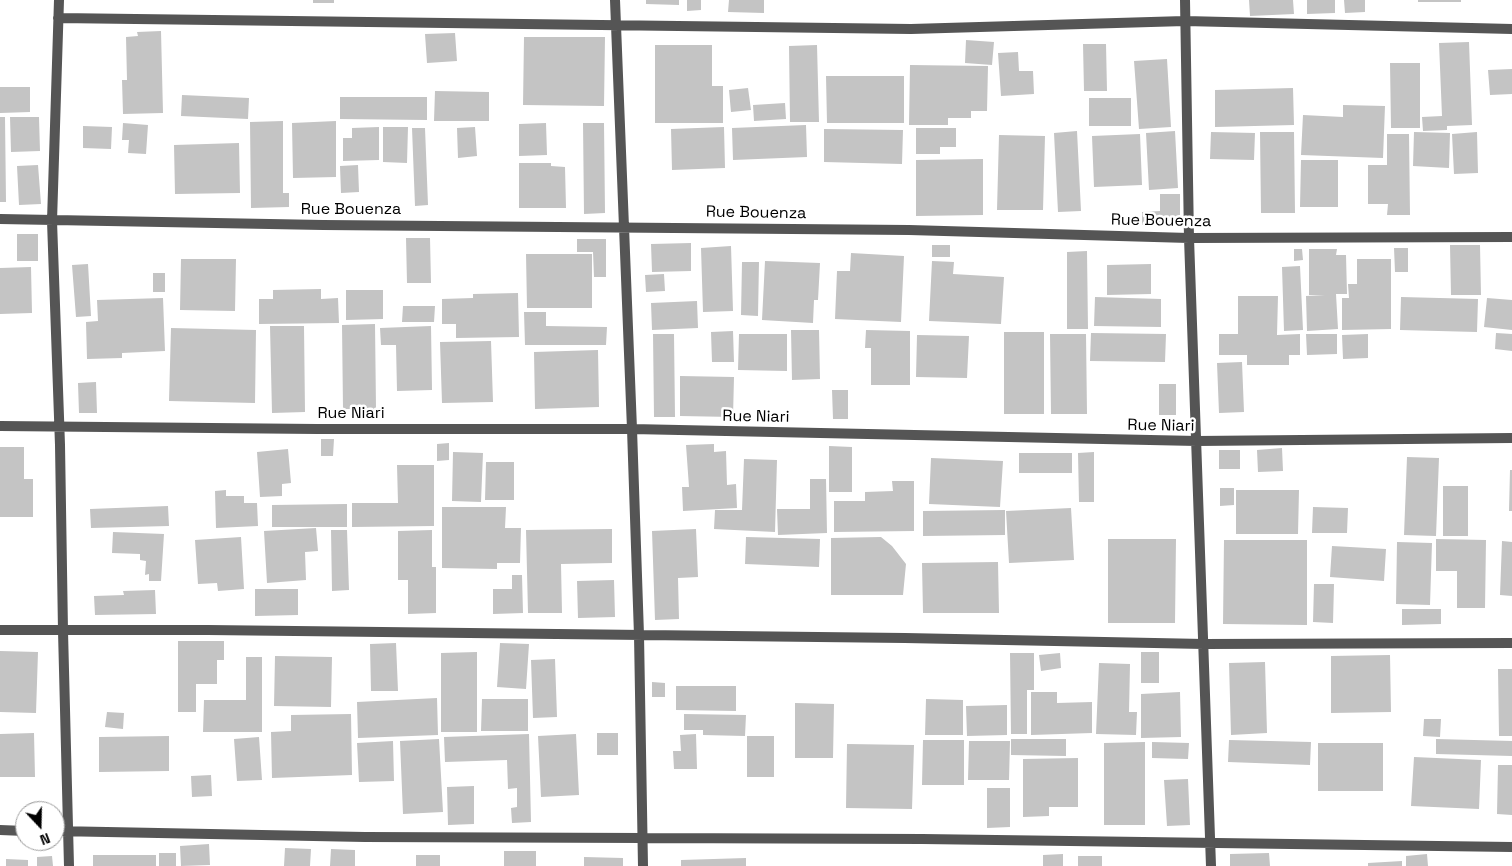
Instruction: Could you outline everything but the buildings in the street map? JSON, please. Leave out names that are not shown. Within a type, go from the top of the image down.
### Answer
[{"type":"street","points":[[59,0],[52,221],[70,866]]},
{"type":"street","points":[[615,0],[639,635],[643,866]]},
{"type":"street","points":[[1185,0],[1189,238],[1212,866]]},
{"type":"street","points":[[58,18],[911,29],[1185,20],[1512,29]]},
{"type":"street","name":"Rue Bouenza","points":[[0,219],[333,225],[909,230],[1189,238],[1512,236]]},
{"type":"street","name":"Rue Niari","points":[[0,426],[632,429],[1197,441],[1512,438]]},
{"type":"street","points":[[0,630],[208,630],[639,635],[1204,644],[1512,643]]},
{"type":"street","points":[[0,830],[15,831]]},
{"type":"street","points":[[65,832],[365,837],[922,839],[1512,847]]}]
